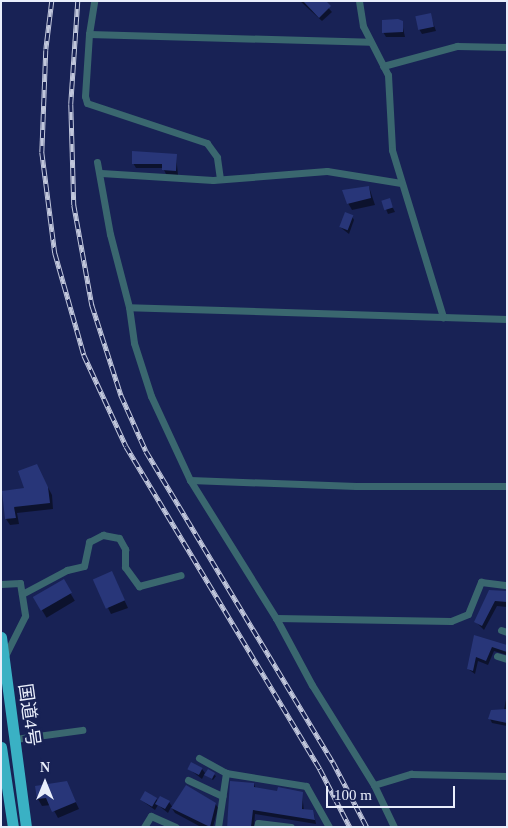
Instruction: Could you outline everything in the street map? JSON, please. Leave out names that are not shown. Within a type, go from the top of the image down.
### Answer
[{"type":"highway","name":"国道4号","points":[[1,637],[26,827]]},
{"type":"highway","name":"国道4号","points":[[1,747],[5,800],[13,827]]},
{"type":"street","points":[[94,1],[89,34],[85,96],[87,103],[207,144],[217,157],[220,179]]},
{"type":"street","points":[[359,1],[363,26],[383,66],[391,90],[391,142],[401,182],[443,317]]},
{"type":"street","points":[[89,34],[370,42]]},
{"type":"street","points":[[383,66],[457,46],[507,47]]},
{"type":"street","points":[[97,162],[101,173],[110,234],[129,308],[134,343],[151,396],[190,480],[237,550],[312,684],[374,785],[394,827]]},
{"type":"street","points":[[101,173],[220,179],[326,171],[401,182]]},
{"type":"street","points":[[129,308],[507,319]]},
{"type":"street","points":[[190,480],[356,486],[507,486]]},
{"type":"street","points":[[22,594],[67,570],[84,566],[89,542],[103,534],[119,538],[125,549],[125,567],[139,586],[181,575]]},
{"type":"street","points":[[276,618],[451,621],[468,614],[481,582],[507,585]]},
{"type":"street","points":[[1,584],[20,583],[25,616],[4,658]]},
{"type":"street","points":[[497,656],[507,659]]},
{"type":"street","points":[[15,739],[82,730]]},
{"type":"street","points":[[199,758],[226,772],[306,786],[329,827]]},
{"type":"street","points":[[218,827],[226,772]]},
{"type":"street","points":[[374,785],[411,774],[507,776]]},
{"type":"street","points":[[188,780],[223,796]]},
{"type":"street","points":[[144,827],[151,816],[176,827]]},
{"type":"street","points":[[257,827],[258,823],[291,827]]},
{"type":"building","points":[[303,1],[326,1],[331,6],[319,18]]},
{"type":"building","points":[[431,13],[434,27],[418,30],[415,16]]},
{"type":"building","points":[[398,19],[403,21],[403,32],[382,33],[382,20]]},
{"type":"building","points":[[132,151],[177,154],[176,171],[162,170],[162,164],[132,164]]},
{"type":"building","points":[[369,186],[371,198],[347,204],[342,190]]},
{"type":"building","points":[[390,198],[393,208],[384,210],[381,201]]},
{"type":"building","points":[[345,212],[353,215],[348,230],[339,227]]},
{"type":"building","points":[[37,464],[48,487],[50,503],[14,507],[16,518],[5,519],[2,491],[24,488],[18,471]]},
{"type":"building","points":[[112,571],[125,600],[106,609],[93,580]]},
{"type":"building","points":[[64,579],[72,593],[41,611],[33,597]]},
{"type":"building","points":[[489,590],[507,591],[507,602],[495,601],[482,626],[474,622]]},
{"type":"building","points":[[474,635],[507,645],[507,652],[492,647],[486,661],[476,657],[473,671],[467,669]]},
{"type":"building","points":[[507,709],[507,723],[488,719],[491,710]]},
{"type":"building","points":[[191,762],[203,768],[199,775],[187,769]]},
{"type":"building","points":[[208,769],[215,773],[212,779],[204,775]]},
{"type":"building","points":[[67,781],[76,802],[52,812],[46,798],[37,799],[35,786]]},
{"type":"building","points":[[230,781],[254,783],[254,787],[277,791],[278,787],[303,792],[302,809],[313,810],[315,820],[253,810],[251,827],[227,827]]},
{"type":"building","points":[[186,785],[216,803],[210,827],[171,808]]},
{"type":"building","points":[[145,791],[157,798],[152,807],[140,800]]},
{"type":"building","points":[[160,796],[170,801],[165,809],[155,804]]},
{"type":"railway","points":[[52,1],[46,50],[42,152],[55,253],[84,355],[126,446],[320,769],[350,827]]},
{"type":"railway","points":[[78,1],[71,104],[74,205],[92,305],[121,395],[146,451],[333,762],[367,827]]}]
